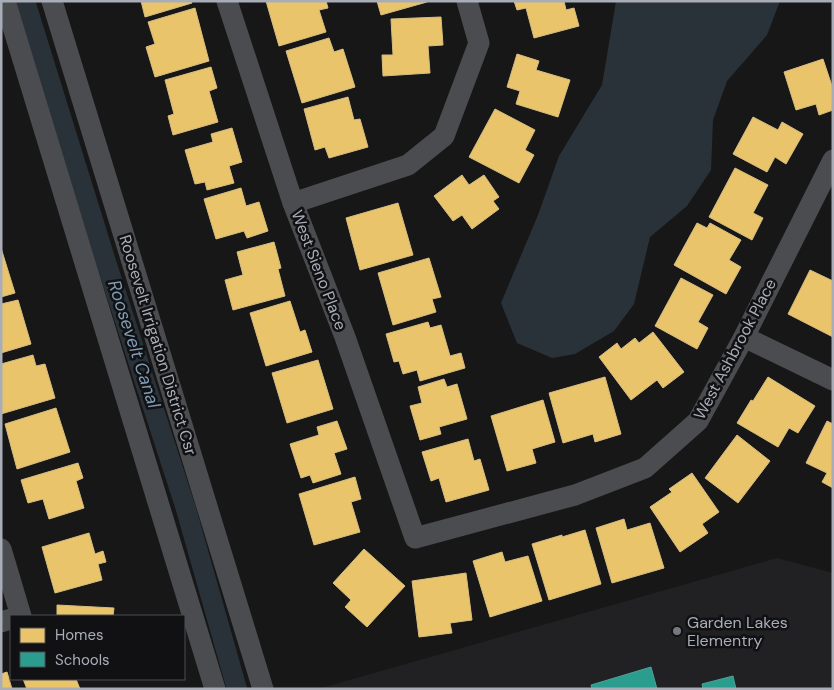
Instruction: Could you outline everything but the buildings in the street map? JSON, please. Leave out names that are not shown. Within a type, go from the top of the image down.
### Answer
[{"type":"street","points":[[5,1],[215,689]]},
{"type":"street","name":"Roosevelt Irrigation District Csr","points":[[52,1],[263,689]]},
{"type":"street","name":"West Sieno Place","points":[[227,1],[293,203],[345,337],[415,538]]},
{"type":"street","points":[[293,203],[408,165],[444,136],[479,43],[467,1]]},
{"type":"street","name":"West Ashbrook Place","points":[[415,538],[575,495],[645,468],[698,421],[744,338],[833,160]]},
{"type":"street","points":[[744,338],[833,380]]},
{"type":"street","points":[[1,550],[21,615]]},
{"type":"shaded area","points":[[616,1],[780,1],[767,35],[727,81],[713,120],[711,170],[687,206],[650,237],[634,304],[614,331],[575,354],[552,358],[517,343],[501,303],[538,215],[559,156],[602,85]]},
{"type":"shaded area","name":"Garden Lakes Elementry","points":[[777,558],[833,573],[833,689],[318,689]]},
{"type":"waterway","name":"Roosevelt Canal","points":[[25,1],[107,265],[186,509],[237,689]]},
{"type":"place","name":"Garden Lakes Elementry","points":[[677,631]]}]
